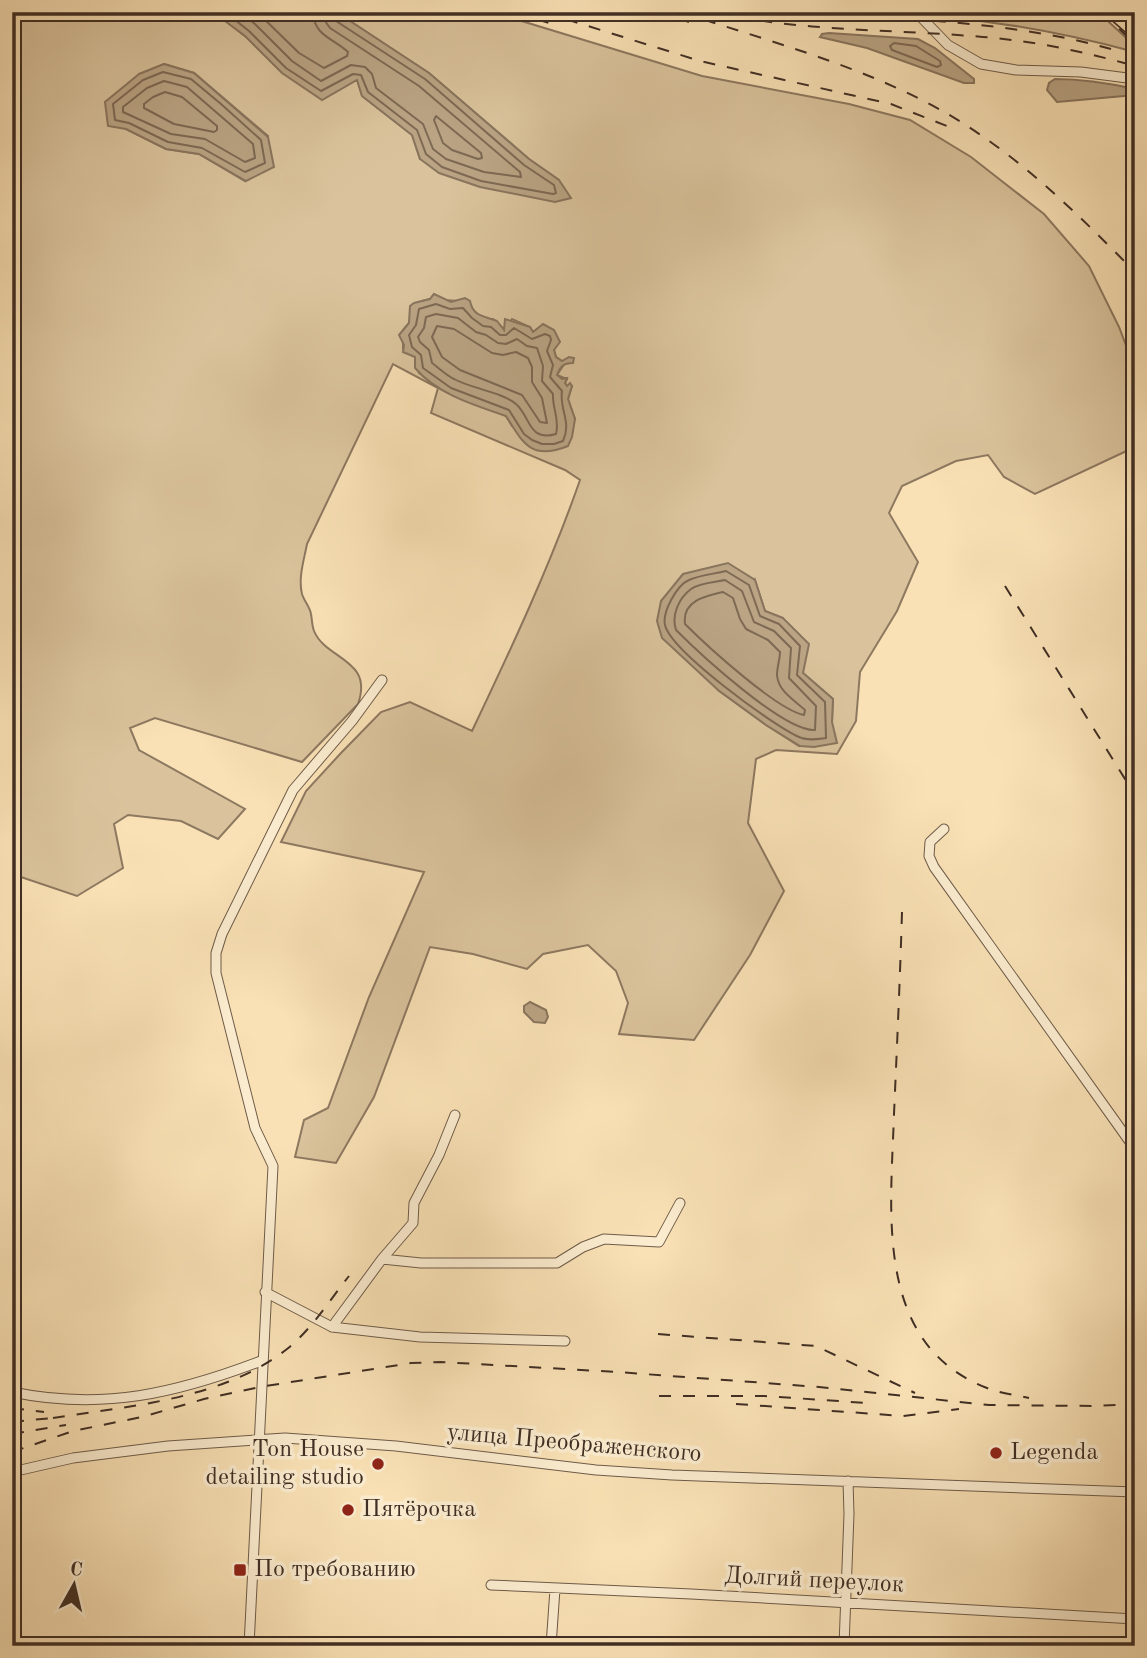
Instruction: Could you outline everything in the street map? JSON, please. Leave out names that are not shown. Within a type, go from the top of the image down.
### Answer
[{"type":"main road","points":[[1111,12],[1135,33]]},
{"type":"street","points":[[916,12],[948,45],[981,64],[1016,70],[1081,72],[1135,79]]},
{"type":"street","points":[[248,1646],[273,1166],[256,1128],[216,973],[216,953],[248,878],[293,790],[352,721],[382,680]]},
{"type":"street","points":[[944,829],[930,842],[929,856],[934,866],[1130,1142],[1135,1153]]},
{"type":"street","points":[[332,1326],[382,1259],[414,1223],[414,1203],[439,1155],[455,1115]]},
{"type":"street","points":[[382,1259],[421,1263],[557,1263],[583,1247],[604,1239],[659,1242],[680,1203]]},
{"type":"street","points":[[265,1292],[332,1326],[419,1337],[565,1341]]},
{"type":"street","points":[[12,1392],[71,1400],[99,1400],[186,1387],[216,1379],[261,1361]]},
{"type":"street","name":"улица Преображенского","points":[[12,1472],[73,1458],[167,1446],[285,1438],[396,1446],[596,1470],[1135,1492]]},
{"type":"street","points":[[844,1646],[848,1481]]},
{"type":"street","name":"Долгий переулок","points":[[491,1586],[845,1602],[1135,1619]]},
{"type":"street","points":[[551,1646],[555,1589]]},
{"type":"shaded area","points":[[12,12],[219,12],[218,15],[245,36],[357,79],[362,96],[412,135],[420,159],[559,180],[529,159],[429,73],[333,12],[492,12],[702,76],[849,104],[910,120],[971,157],[1044,214],[1089,266],[1119,327],[1135,369],[1135,447],[1035,494],[1004,477],[988,455],[956,461],[902,486],[889,513],[918,562],[897,611],[860,672],[856,721],[837,754],[776,750],[756,759],[748,823],[784,891],[750,955],[694,1040],[619,1034],[628,1003],[616,971],[588,945],[543,954],[527,969],[473,954],[430,947],[374,1097],[336,1163],[295,1157],[304,1120],[328,1108],[369,997],[424,872],[281,842],[306,791],[381,712],[410,702],[472,731],[543,576],[580,480],[565,470],[431,413],[438,388],[393,364],[307,544],[301,575],[302,594],[310,611],[314,631],[320,641],[347,662],[360,678],[358,704],[302,762],[155,718],[130,728],[139,750],[245,809],[218,839],[181,821],[128,815],[114,824],[123,868],[77,896],[12,874]],"holes":[[[164,64],[194,73],[268,136],[245,181],[199,154],[166,149],[126,129],[139,74]],[[434,294],[444,300],[459,301],[485,319],[493,319],[505,330],[512,319],[530,327],[533,332],[539,329],[556,345],[556,357],[565,363],[557,375],[567,379],[567,386],[572,386],[568,399],[575,419],[512,426],[506,416],[465,400],[419,373],[415,357],[403,349],[403,330],[409,323],[412,310],[422,301],[430,299]],[[755,580],[765,611],[783,618],[803,673],[833,699],[832,722],[799,746],[718,690]]]},
{"type":"shaded area","points":[[927,12],[1098,12],[1135,46],[1135,52],[1036,30],[936,16]]},
{"type":"water","points":[[219,12],[333,12],[347,19],[429,73],[529,159],[559,180],[571,198],[555,202],[480,187],[439,173],[420,159],[412,135],[362,96],[357,80],[322,100],[282,73],[245,36],[217,15]]},
{"type":"water","points":[[829,33],[918,39],[935,48],[974,79],[974,83],[964,83],[867,48],[820,37]]},
{"type":"water","points":[[164,64],[194,73],[268,137],[274,167],[246,181],[199,154],[166,149],[126,129],[108,126],[105,102],[139,74]]},
{"type":"water","points":[[1055,79],[1135,89],[1135,95],[1057,102],[1047,90],[1049,83]]},
{"type":"water","points":[[434,294],[451,302],[465,298],[477,313],[497,321],[504,330],[505,319],[530,327],[533,332],[543,324],[554,330],[560,342],[554,350],[556,357],[562,361],[569,357],[574,358],[573,363],[562,366],[557,375],[562,379],[567,378],[565,383],[572,386],[568,399],[575,419],[568,446],[545,451],[530,447],[506,416],[445,392],[415,368],[415,357],[403,352],[404,345],[399,335],[409,323],[410,306],[430,299]]},
{"type":"water","points":[[728,563],[755,580],[765,611],[783,618],[809,644],[803,673],[833,699],[832,722],[837,743],[814,747],[800,746],[718,690],[662,638],[657,621],[661,601],[683,574]]},
{"type":"water","points":[[530,1002],[546,1010],[548,1017],[545,1023],[534,1022],[524,1012],[524,1006]]},
{"type":"railway","points":[[514,12],[555,25]]},
{"type":"railway","points":[[543,12],[700,61],[891,104],[957,130]]},
{"type":"railway","points":[[659,12],[689,22]]},
{"type":"railway","points":[[681,12],[862,73],[951,116],[980,134],[1035,176],[1135,272]]},
{"type":"railway","points":[[713,12],[814,27],[1022,41],[1135,66]]},
{"type":"railway","points":[[814,12],[1001,28],[1111,49]]},
{"type":"railway","points":[[1102,12],[1135,44]]},
{"type":"railway","points":[[1005,586],[1135,795]]},
{"type":"railway","points":[[902,912],[891,1192],[897,1271],[907,1308],[924,1340],[950,1368],[987,1388],[1029,1398]]},
{"type":"railway","points":[[53,1418],[175,1398],[235,1379],[262,1366],[296,1341],[349,1276]]},
{"type":"railway","points":[[658,1334],[816,1346],[915,1393]]},
{"type":"railway","points":[[12,1452],[73,1431],[142,1417],[204,1399],[260,1387],[411,1363],[441,1362],[617,1372],[819,1387],[989,1405],[1135,1404]]},
{"type":"railway","points":[[659,1396],[765,1396],[866,1403]]},
{"type":"railway","points":[[736,1404],[903,1416],[959,1409]]},
{"type":"railway","points":[[12,1408],[44,1412]]},
{"type":"railway","points":[[12,1422],[52,1418]]},
{"type":"railway","points":[[12,1434],[66,1425]]},
{"type":"place","name":"Legenda","points":[[996,1453]]},
{"type":"place","name":"Ton House detailing studio","points":[[378,1464]]},
{"type":"place","name":"Пятёрочка","points":[[348,1510]]},
{"type":"place","name":"По требованию","points":[[240,1570]]}]
